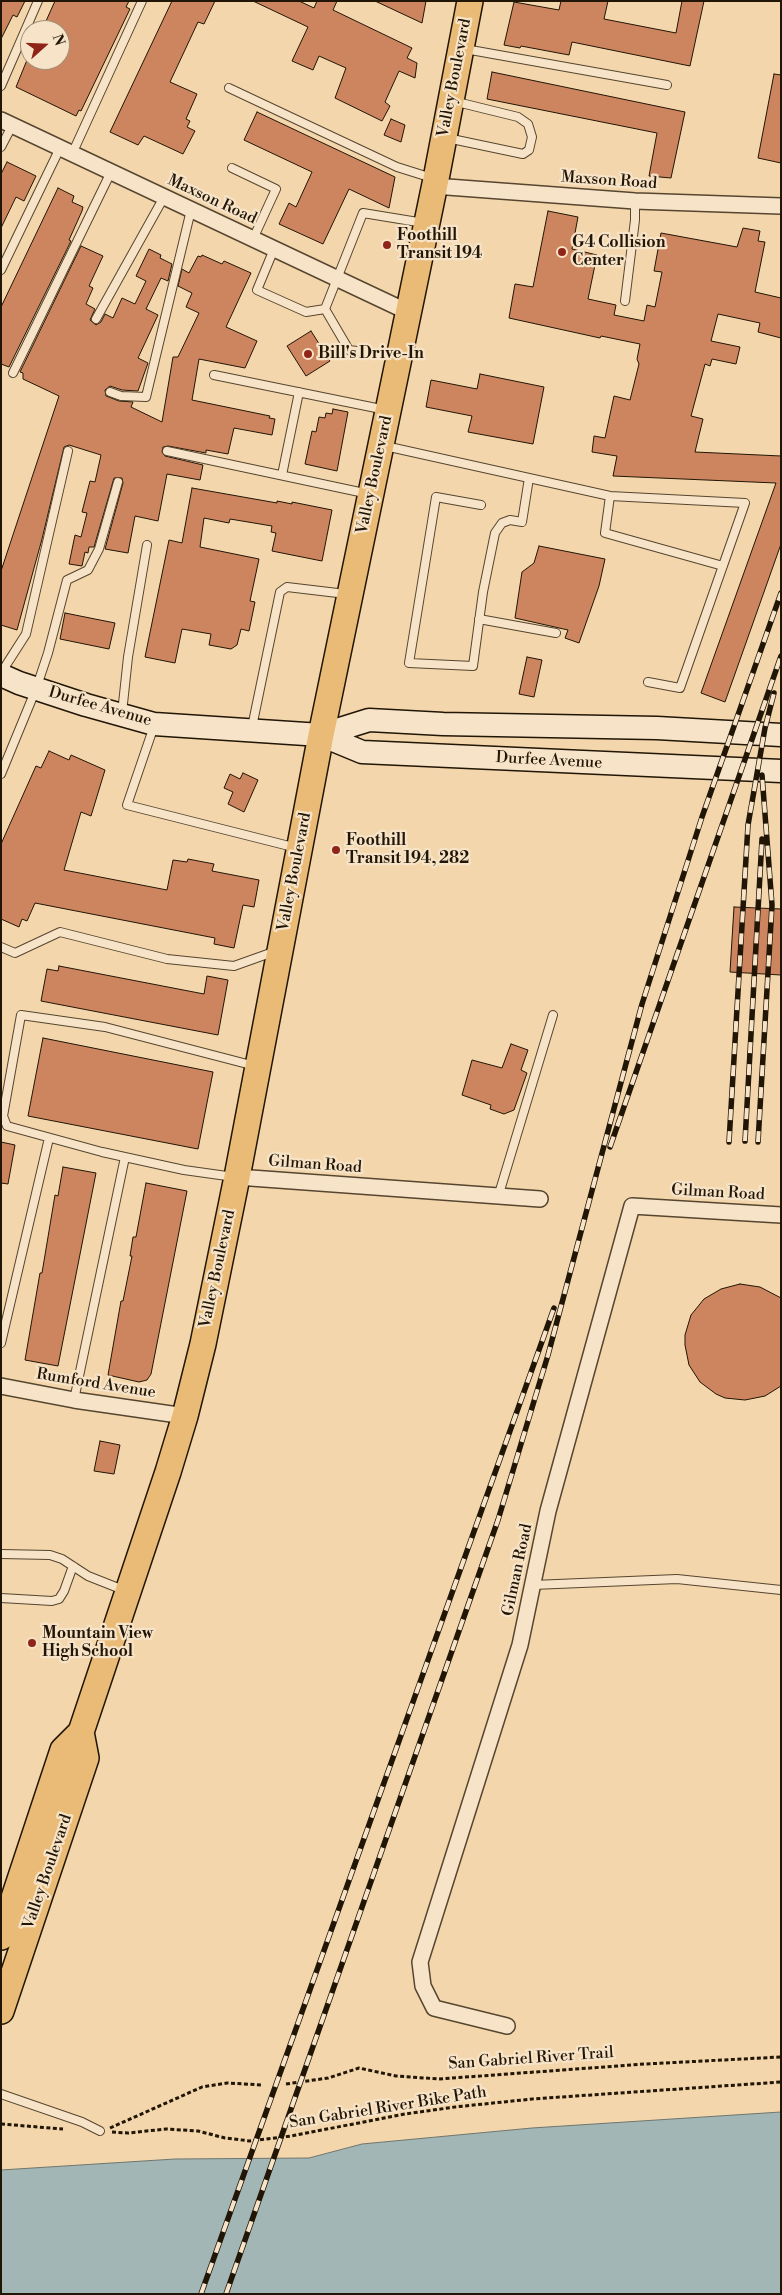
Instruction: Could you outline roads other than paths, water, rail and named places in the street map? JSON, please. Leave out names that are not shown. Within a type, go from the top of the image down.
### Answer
[{"type":"main road","name":"Valley Boulevard","points":[[1,1937],[63,1750],[81,1732],[185,1416],[203,1344],[237,1177],[256,1066],[281,949],[321,735],[427,223],[470,1]]},
{"type":"main road","name":"Durfee Avenue","points":[[1,674],[36,688],[154,724],[321,735],[362,752],[781,771]]},
{"type":"main road","name":"Durfee Avenue","points":[[321,735],[369,720],[443,724],[657,728],[781,735]]},
{"type":"main road","name":"Valley Boulevard","points":[[1,2011],[86,1758],[81,1732]]},
{"type":"street","name":"Maxson Road","points":[[7,123],[408,312]]},
{"type":"street","name":"Maxson Road","points":[[435,183],[635,201],[781,206]]},
{"type":"street","name":"Gilman Road","points":[[237,1177],[540,1199]]},
{"type":"street","name":"Gilman Road","points":[[507,2026],[434,2008],[423,1986],[420,1962],[520,1645],[548,1511],[632,1206],[781,1215]]},
{"type":"street","name":"Rumford Avenue","points":[[1,1386],[74,1400],[185,1416]]},
{"type":"lane","points":[[1,86],[38,1]]},
{"type":"lane","points":[[1,270],[66,151],[142,1]]},
{"type":"lane","points":[[461,48],[667,85]]},
{"type":"lane","points":[[230,88],[435,183]]},
{"type":"lane","points":[[444,137],[523,154],[529,150],[532,137],[528,124],[518,117],[451,100]]},
{"type":"lane","points":[[1,147],[7,123]]},
{"type":"lane","points":[[232,168],[276,189],[253,239]]},
{"type":"lane","points":[[13,373],[111,172]]},
{"type":"lane","points":[[96,319],[164,197]]},
{"type":"lane","points":[[625,301],[635,220],[635,201]]},
{"type":"lane","points":[[110,392],[121,396],[146,397],[191,210]]},
{"type":"lane","points":[[399,356],[349,350],[325,309],[363,213],[427,223]]},
{"type":"lane","points":[[274,249],[256,290],[306,312],[325,309]]},
{"type":"lane","points":[[214,375],[388,410]]},
{"type":"lane","points":[[282,475],[300,392]]},
{"type":"lane","points":[[380,445],[610,496],[745,503],[680,688],[648,682]]},
{"type":"lane","points":[[1,674],[26,634],[68,451]]},
{"type":"lane","points":[[167,451],[371,494]]},
{"type":"lane","points":[[481,505],[436,497],[409,663],[473,666],[479,619],[495,533],[502,523],[510,520],[522,522],[529,478]]},
{"type":"lane","points":[[1,774],[36,688],[48,652],[67,580],[88,570],[99,549],[118,482]]},
{"type":"lane","points":[[610,496],[605,533],[723,566]]},
{"type":"lane","points":[[122,715],[128,657],[147,545]]},
{"type":"lane","points":[[251,730],[280,592],[287,587],[350,594]]},
{"type":"lane","points":[[479,619],[556,634]]},
{"type":"lane","points":[[154,724],[127,805],[300,848]]},
{"type":"lane","points":[[1,947],[15,953],[60,932],[168,960],[234,966],[281,949]]},
{"type":"lane","points":[[237,1177],[184,1170],[125,1157],[7,1126],[4,1116],[21,1015],[105,1027],[256,1066]]},
{"type":"lane","points":[[498,1197],[553,1015]]},
{"type":"lane","points":[[1,1344],[49,1138]]},
{"type":"lane","points":[[74,1400],[125,1157]]},
{"type":"lane","points":[[1,1554],[50,1556],[62,1559],[88,1576],[128,1592]]},
{"type":"lane","points":[[1,1598],[52,1601],[59,1599],[73,1566]]},
{"type":"lane","points":[[532,1586],[677,1579],[781,1590]]},
{"type":"lane","points":[[1,2094],[82,2122],[100,2131]]},
{"type":"railway","points":[[226,2294],[498,1520],[548,1355],[642,1004],[702,817],[781,593]]},
{"type":"railway","points":[[610,1147],[781,656]]},
{"type":"railway","points":[[729,1142],[748,825],[765,728],[774,693]]},
{"type":"railway","points":[[758,1142],[772,905],[762,775]]},
{"type":"railway","points":[[745,1141],[762,839]]},
{"type":"railway","points":[[201,2294],[554,1308]]},
{"type":"place","name":"Foothill Transit 194","points":[[387,245]]},
{"type":"place","name":"G4 Collision Center","points":[[562,252]]},
{"type":"place","name":"Bill's Drive-In","points":[[308,354]]},
{"type":"place","name":"Foothill Transit 194, 282","points":[[336,850]]},
{"type":"place","name":"Mountain View High School","points":[[32,1643]]}]
